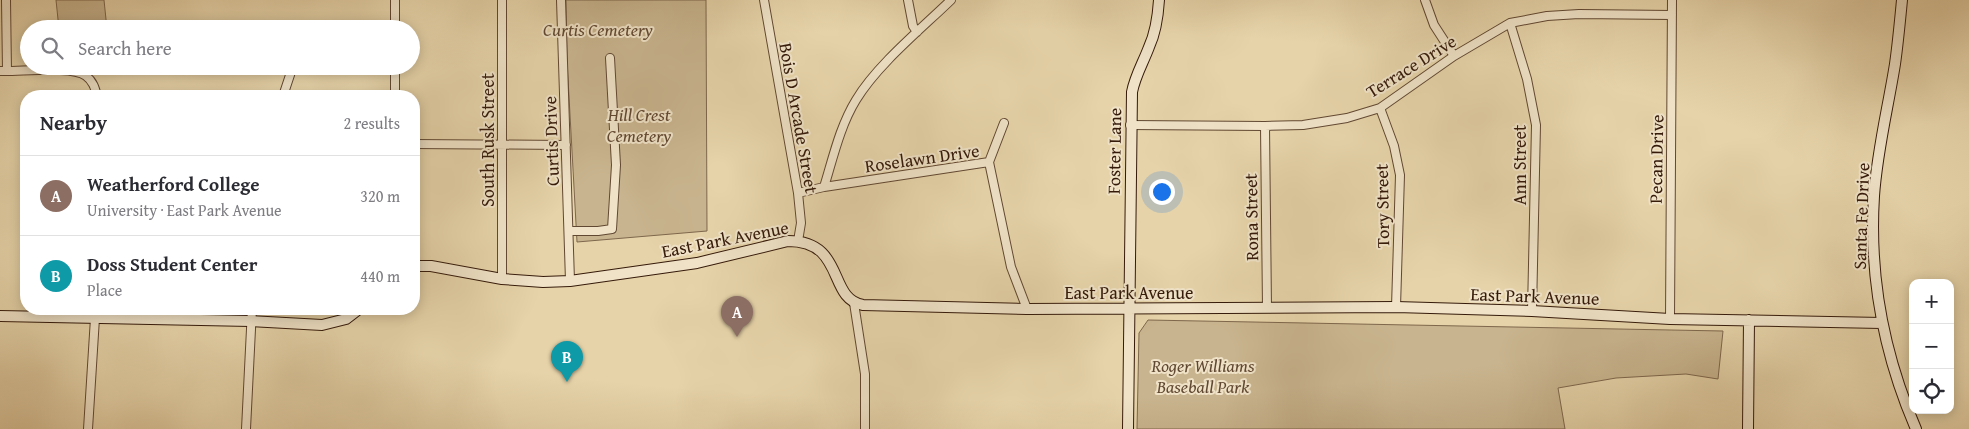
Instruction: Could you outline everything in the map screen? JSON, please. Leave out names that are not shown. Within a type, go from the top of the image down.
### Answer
[{"type":"street","points":[[6,0],[3,71],[20,71]]},
{"type":"street","points":[[395,0],[395,20]]},
{"type":"street","name":"South Rusk Street","points":[[502,0],[502,280]]},
{"type":"street","name":"Curtis Drive","points":[[561,0],[570,280]]},
{"type":"street","name":"Bois D Arcade Street","points":[[764,0],[798,192],[801,223],[798,241]]},
{"type":"street","points":[[908,0],[913,26],[917,32]]},
{"type":"street","points":[[824,187],[840,136],[856,101],[883,67],[951,0]]},
{"type":"street","name":"Foster Lane","points":[[1128,429],[1130,125],[1132,92],[1135,78],[1153,36],[1159,0]]},
{"type":"street","points":[[1425,0],[1434,25],[1454,56]]},
{"type":"street","name":"Pecan Drive","points":[[1670,318],[1672,0]]},
{"type":"street","name":"Santa Fe Drive","points":[[1902,0],[1895,64],[1879,153],[1874,195],[1873,252],[1882,323],[1897,379],[1916,429]]},
{"type":"street","name":"Terrace Drive","points":[[1130,125],[1303,125],[1347,118],[1380,108],[1454,56],[1510,23],[1547,16],[1580,14],[1672,15]]},
{"type":"street","name":"Ann Street","points":[[1510,23],[1528,79],[1536,125],[1532,311]]},
{"type":"street","points":[[569,231],[612,229],[616,165],[610,58]]},
{"type":"street","points":[[86,75],[93,83],[95,90]]},
{"type":"street","points":[[285,90],[290,75]]},
{"type":"street","points":[[395,75],[395,90]]},
{"type":"street","name":"Tory Street","points":[[1380,108],[1394,146],[1400,175],[1396,307]]},
{"type":"street","points":[[989,162],[1004,123]]},
{"type":"street","name":"Rona Street","points":[[1264,126],[1267,308]]},
{"type":"street","points":[[420,144],[566,144]]},
{"type":"street","name":"Roselawn Drive","points":[[798,192],[989,162],[1012,267],[1027,309]]},
{"type":"street","name":"East Park Avenue","points":[[420,266],[431,266],[502,280],[543,282],[697,263],[788,241],[798,241],[818,248],[824,254],[831,263],[842,287],[854,303],[1027,309],[1396,307],[1670,318],[1882,323]]},
{"type":"street","points":[[854,303],[864,374],[865,429]]},
{"type":"street","points":[[246,429],[252,315]]},
{"type":"street","points":[[0,316],[251,321],[322,325],[346,320],[352,315]]},
{"type":"street","points":[[88,429],[95,318]]},
{"type":"street","points":[[1748,429],[1749,320]]},
{"type":"green space","points":[[56,0],[104,0],[106,20],[58,20]]},
{"type":"green space","name":"Hill Crest Cemetery","points":[[566,0],[706,0],[707,231],[577,242],[567,60]]},
{"type":"green space","name":"Roger Williams Baseball Park","points":[[1148,320],[1723,331],[1718,379],[1686,374],[1616,378],[1558,388],[1565,429],[1137,429],[1139,333]]},
{"type":"place","name":"Weatherford College","points":[[737,337]]},
{"type":"place","name":"Doss Student Center","points":[[567,382]]},
{"type":"park label","name":"Curtis Cemetery","points":[[598,29]]}]
